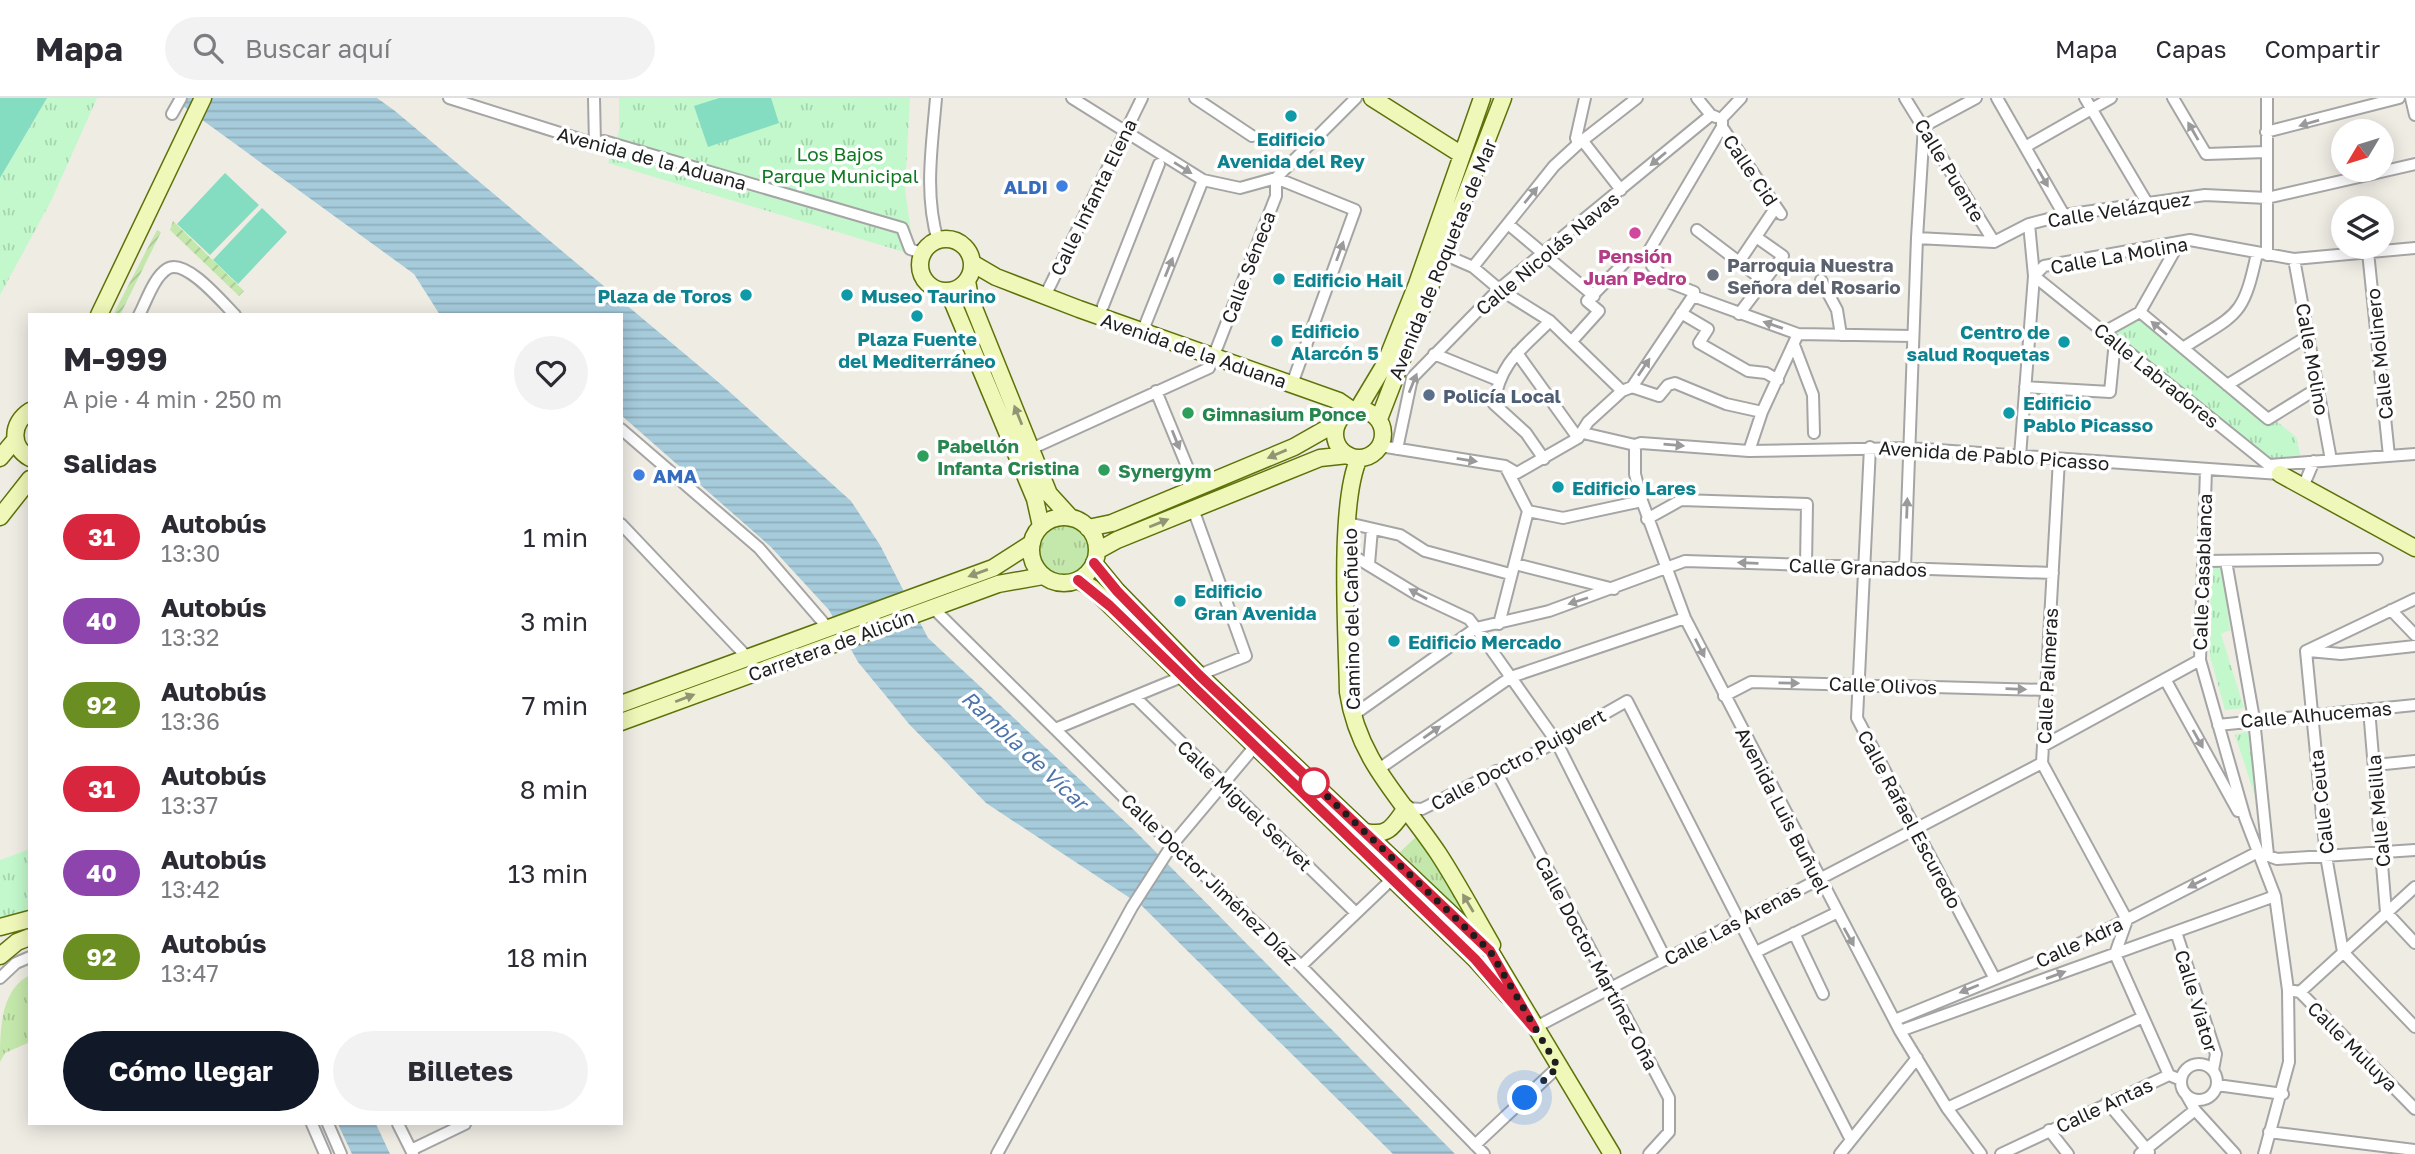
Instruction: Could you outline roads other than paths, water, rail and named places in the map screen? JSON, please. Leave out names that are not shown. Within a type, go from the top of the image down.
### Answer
[{"type":"main road","points":[[100,313],[203,98]]},
{"type":"main road","points":[[1372,98],[1462,155]]},
{"type":"main road","name":"Avenida de Roquetas de Mar","points":[[1355,410],[1385,364],[1482,98]]},
{"type":"main road","name":"Avenida de Roquetas de Mar","points":[[1379,419],[1503,98]]},
{"type":"main road","points":[[948,291],[936,289],[926,281],[921,270],[924,254],[938,241],[960,244],[969,273],[970,298],[1049,494],[1071,518],[1088,528],[1112,523],[1294,447],[1355,410],[1373,413],[1379,419],[1384,432],[1380,446],[1371,455],[1320,458],[1193,509],[1096,557],[1078,580]]},
{"type":"main road","points":[[948,291],[969,273]]},
{"type":"main road","name":"Avenida de la Aduana","points":[[969,273],[996,277],[1339,401],[1355,410]]},
{"type":"main road","points":[[948,291],[1035,499],[1041,526]]},
{"type":"main road","points":[[0,458],[15,440],[18,423],[28,413]]},
{"type":"main road","points":[[1338,422],[1335,437],[1353,456]]},
{"type":"main road","points":[[15,440],[19,449],[28,456]]},
{"type":"main road","name":"Camino del Cañuelo","points":[[1353,456],[1348,523],[1348,692],[1352,716],[1376,771],[1406,808],[1446,866],[1493,947],[1511,985]]},
{"type":"main road","name":"Avenida de Pablo Picasso","points":[[2275,470],[2389,537],[2415,548]]},
{"type":"main road","points":[[0,517],[28,482]]},
{"type":"main road","points":[[1071,518],[1060,517],[1041,526],[1032,542],[1031,555],[1043,576],[1060,583],[1078,580],[1092,588],[1366,832],[1490,951],[1612,1154]]},
{"type":"main road","points":[[1088,528],[1096,557],[1117,591],[1191,676],[1256,745],[1475,959],[1534,1028]]},
{"type":"main road","name":"Avenida de Pablo Picasso","points":[[2389,537],[2415,557]]},
{"type":"main road","name":"Carretera de Alicún","points":[[623,721],[831,635],[919,595],[1001,564],[1032,542]]},
{"type":"main road","name":"Carretera de Alicún","points":[[623,703],[748,658],[929,609],[1007,581],[1043,576]]},
{"type":"main road","points":[[1366,832],[1379,835],[1388,832],[1406,808]]},
{"type":"main road","points":[[0,927],[28,920]]},
{"type":"main road","points":[[0,956],[17,942],[28,938]]},
{"type":"street","points":[[172,114],[181,98]]},
{"type":"street","name":"Avenida de la Aduana","points":[[449,98],[595,144],[604,141],[902,228],[910,249],[924,254]]},
{"type":"street","points":[[594,98],[595,144]]},
{"type":"street","points":[[936,98],[929,192],[930,212],[938,241]]},
{"type":"street","points":[[1072,98],[1203,180],[1240,188],[1276,178],[1356,98]]},
{"type":"street","name":"Calle Infanta Elena","points":[[1045,296],[1142,98]]},
{"type":"street","points":[[1195,98],[1252,136]]},
{"type":"street","points":[[1585,98],[1576,138],[1621,190]]},
{"type":"street","points":[[1473,267],[1555,166],[1580,142],[1637,98]]},
{"type":"street","name":"Calle Cid","points":[[1697,98],[1718,120],[1779,210],[1756,237]]},
{"type":"street","points":[[1380,446],[1505,466],[1517,473],[1581,436],[1588,422],[1627,389],[1693,296],[1694,292],[1671,283],[1652,266],[1650,249],[1686,192],[1688,179],[1718,120],[1741,98]]},
{"type":"street","name":"Calle Puente","points":[[1905,98],[1994,242]]},
{"type":"street","points":[[1905,568],[1917,238],[1924,126],[1976,98]]},
{"type":"street","points":[[1997,98],[2064,215]]},
{"type":"street","points":[[2085,98],[2146,201]]},
{"type":"street","points":[[2025,147],[2111,98]]},
{"type":"street","points":[[2174,98],[2206,154],[2266,152]]},
{"type":"street","points":[[2183,348],[2240,310],[2249,294],[2262,254],[2267,198],[2267,98]]},
{"type":"street","points":[[2266,132],[2399,98]]},
{"type":"street","points":[[2411,98],[2415,115]]},
{"type":"street","name":"Calle Nicolás Navas","points":[[1397,449],[1412,378],[1434,354],[1499,289],[1621,190],[1718,120]]},
{"type":"street","points":[[1103,306],[1158,164]]},
{"type":"street","name":"Calle Velázquez","points":[[1994,242],[2029,225],[2064,215],[2146,201],[2205,195],[2267,198],[2415,164]]},
{"type":"street","points":[[1276,178],[1355,210],[1292,384]]},
{"type":"street","name":"Calle Séneca","points":[[1213,355],[1276,196],[1276,178]]},
{"type":"street","points":[[1143,330],[1203,180]]},
{"type":"street","points":[[1508,224],[1546,253],[1594,296]]},
{"type":"street","points":[[2020,456],[2034,276],[2029,225]]},
{"type":"street","points":[[1696,230],[1764,281]]},
{"type":"street","points":[[1739,262],[1756,237],[1783,256],[1739,314]]},
{"type":"street","points":[[1917,238],[1994,242]]},
{"type":"street","name":"Calle La Molina","points":[[2034,276],[2044,267],[2190,240],[2294,259],[2331,256]]},
{"type":"street","points":[[2104,332],[2140,312],[2179,243]]},
{"type":"street","name":"Calle La Molina","points":[[2394,250],[2415,248]]},
{"type":"street","points":[[1443,254],[1473,267],[1499,289],[1550,321],[1627,389],[1660,396],[1668,385],[1675,383],[1726,404],[1762,412]]},
{"type":"street","name":"Calle Molino","points":[[2294,259],[2331,460]]},
{"type":"street","name":"Calle Molinero","points":[[2369,259],[2389,456]]},
{"type":"street","points":[[1573,341],[1599,311],[1587,301],[1626,261]]},
{"type":"street","points":[[140,313],[160,274],[168,267],[179,266],[191,272],[233,313]]},
{"type":"street","name":"Calle Labradores","points":[[2034,276],[2275,470]]},
{"type":"street","points":[[1821,280],[1838,310],[1841,335]]},
{"type":"street","points":[[1693,296],[1798,334],[1913,336]]},
{"type":"street","points":[[2140,312],[2268,419],[2318,388]]},
{"type":"street","points":[[1681,313],[1708,329],[1699,343],[1748,371],[1766,373],[1778,380]]},
{"type":"street","points":[[1544,459],[1526,433],[1494,404],[1498,380],[1517,353],[1550,321]]},
{"type":"street","points":[[1749,451],[1762,412],[1798,334]]},
{"type":"street","points":[[2227,385],[2308,337]]},
{"type":"street","points":[[2025,387],[2110,392],[2115,341]]},
{"type":"street","points":[[1794,345],[1813,395],[1815,432]]},
{"type":"street","points":[[1517,353],[1581,436]]},
{"type":"street","points":[[1434,354],[1498,380]]},
{"type":"street","points":[[1031,449],[1209,368],[1213,355]]},
{"type":"street","points":[[1156,391],[1196,488]]},
{"type":"street","points":[[623,431],[759,548],[831,635]]},
{"type":"street","name":"Avenida de Pablo Picasso","points":[[1581,436],[1635,445],[1641,443],[1749,451],[1909,448],[2206,469],[2275,470]]},
{"type":"street","name":"Avenida Luis Buñuel","points":[[1635,445],[1635,474],[1647,519],[1685,618],[1836,913],[1900,1031],[1974,1151]]},
{"type":"street","name":"Calle Rafael Escuredo","points":[[1870,447],[1857,718],[1995,979]]},
{"type":"street","points":[[2275,470],[2314,461],[2415,454]]},
{"type":"street","name":"Calle Palmeras","points":[[2059,459],[2042,763],[2127,919]]},
{"type":"street","points":[[2303,487],[2314,461]]},
{"type":"street","points":[[1499,624],[1528,511],[1505,466]]},
{"type":"street","name":"Calle Casablanca","points":[[2206,469],[2200,660],[2252,836]]},
{"type":"street","points":[[1647,519],[1681,500],[1807,504],[1806,565]]},
{"type":"street","points":[[1528,511],[1563,518],[1642,501]]},
{"type":"street","points":[[1055,729],[1246,656],[1193,509]]},
{"type":"street","points":[[1348,523],[1400,536],[1425,551],[1615,589]]},
{"type":"street","points":[[623,526],[748,658]]},
{"type":"street","points":[[1369,564],[1372,529]]},
{"type":"street","points":[[1348,552],[1416,594],[1469,619],[1556,741],[1666,960]]},
{"type":"street","points":[[2203,561],[2377,559]]},
{"type":"street","name":"Calle Granados","points":[[1476,628],[1499,624],[1615,589],[1685,561],[2053,573]]},
{"type":"street","points":[[2226,561],[2254,719],[2263,853],[2277,859],[2411,850],[2415,860]]},
{"type":"street","points":[[2306,651],[2415,599]]},
{"type":"street","name":"Calle Doctor Jiménez Díaz","points":[[929,609],[1055,729],[1170,848],[1301,966],[1484,1154]]},
{"type":"street","points":[[2391,610],[2415,635]]},
{"type":"street","points":[[1376,771],[1511,677],[1685,618]]},
{"type":"street","points":[[1352,716],[1476,628]]},
{"type":"street","points":[[2306,651],[2341,654],[2415,646]]},
{"type":"street","name":"Calle Ceuta","points":[[2306,651],[2326,856],[2343,952]]},
{"type":"street","points":[[2043,746],[2200,660]]},
{"type":"street","name":"Calle Casablanca","points":[[2165,679],[2263,853],[2276,896],[2288,990],[2289,1062],[2283,1094],[2264,1154]]},
{"type":"street","name":"Calle Olivos","points":[[1724,696],[1751,682],[2046,690]]},
{"type":"street","name":"Calle Miguel Servet","points":[[1135,698],[1356,914]]},
{"type":"street","name":"Calle Doctro Puigvert","points":[[1406,808],[1422,810],[1627,701],[1740,920]]},
{"type":"street","name":"Calle Alhucemas","points":[[2218,724],[2415,705]]},
{"type":"street","name":"Calle Melilla","points":[[2369,709],[2386,912]]},
{"type":"street","points":[[997,1154],[1132,908],[1170,848],[1256,745]]},
{"type":"street","points":[[2375,765],[2415,761]]},
{"type":"street","name":"Calle Las Arenas","points":[[1534,1028],[2042,763]]},
{"type":"street","name":"Calle Doctor Martínez Oña","points":[[1496,771],[1669,1098],[1669,1132],[1649,1154]]},
{"type":"street","name":"Calle Adra","points":[[1895,1020],[2071,948],[2263,853]]},
{"type":"street","points":[[1301,966],[1392,879]]},
{"type":"street","points":[[2300,992],[2415,887]]},
{"type":"street","name":"Calle Adra","points":[[1900,1031],[2276,896]]},
{"type":"street","points":[[2386,912],[2415,943]]},
{"type":"street","points":[[1756,952],[1836,913]]},
{"type":"street","points":[[2127,919],[2115,954],[2169,1075],[2181,1080],[2195,1110],[2235,1154]]},
{"type":"street","points":[[1740,920],[1851,1140]]},
{"type":"street","name":"Calle Viator","points":[[2176,932],[2216,1054],[2213,1070]]},
{"type":"street","points":[[1794,933],[1824,994]]},
{"type":"street","points":[[2343,952],[2415,1027]]},
{"type":"street","points":[[0,978],[16,963],[28,958]]},
{"type":"street","name":"Calle Muluya","points":[[2288,990],[2300,992],[2415,1109]]},
{"type":"street","points":[[1947,1108],[2143,1017]]},
{"type":"street","points":[[1840,1154],[1917,1058]]},
{"type":"street","points":[[2181,1080],[2192,1065],[2205,1065],[2213,1070],[2217,1086]]},
{"type":"street","points":[[1475,1145],[1558,1067]]},
{"type":"street","name":"Calle Antas","points":[[2001,1154],[2169,1075]]},
{"type":"street","points":[[2217,1086],[2283,1094]]},
{"type":"street","points":[[2187,1096],[2196,1100],[2206,1099],[2217,1086]]},
{"type":"street","points":[[2107,1102],[2146,1152],[2195,1110]]},
{"type":"street","points":[[312,1125],[325,1154]]},
{"type":"street","points":[[328,1125],[341,1154]]},
{"type":"street","points":[[398,1125],[412,1152],[463,1125]]},
{"type":"street","points":[[2049,1130],[2068,1154]]},
{"type":"street","points":[[2269,1132],[2383,1150],[2415,1150]]},
{"type":"water","name":"Rambla de Vícar","points":[[172,98],[377,98],[395,111],[723,386],[851,501],[880,545],[928,638],[1133,829],[1455,1154],[1393,1154],[1142,906],[986,803],[909,724],[858,662],[829,610],[771,547],[623,417],[623,313],[439,313],[414,274]]},
{"type":"water","points":[[338,1125],[376,1125],[390,1154],[352,1154]]},
{"type":"place","name":"Edificio Avenida del Rey","points":[[1291,116]]},
{"type":"place","name":"ALDI","points":[[1062,186]]},
{"type":"place","name":"Pensión Juan Pedro","points":[[1635,233]]},
{"type":"place","name":"Parroquia Nuestra Señora del Rosario","points":[[1713,275]]},
{"type":"place","name":"Edificio Hail","points":[[1279,279]]},
{"type":"place","name":"Plaza de Toros","points":[[746,295]]},
{"type":"place","name":"Museo Taurino","points":[[847,295]]},
{"type":"place","name":"Plaza Fuente del Mediterráneo","points":[[917,316]]},
{"type":"place","name":"Edificio Alarcón 5","points":[[1277,341]]},
{"type":"place","name":"Centro de salud Roquetas","points":[[2064,342]]},
{"type":"place","name":"Policía Local","points":[[1429,395]]},
{"type":"place","name":"Gimnasium Ponce","points":[[1188,413]]},
{"type":"place","name":"Edificio Pablo Picasso","points":[[2009,413]]},
{"type":"place","name":"Pabellón Infanta Cristina","points":[[923,456]]},
{"type":"place","name":"Synergym","points":[[1104,470]]},
{"type":"place","name":"AMA","points":[[639,475]]},
{"type":"place","name":"Edificio Lares","points":[[1558,487]]},
{"type":"place","name":"Edificio Gran Avenida","points":[[1180,601]]},
{"type":"place","name":"Edificio Mercado","points":[[1394,641]]},
{"type":"park label","name":"Los Bajos Parque Municipal","points":[[840,164]]}]
